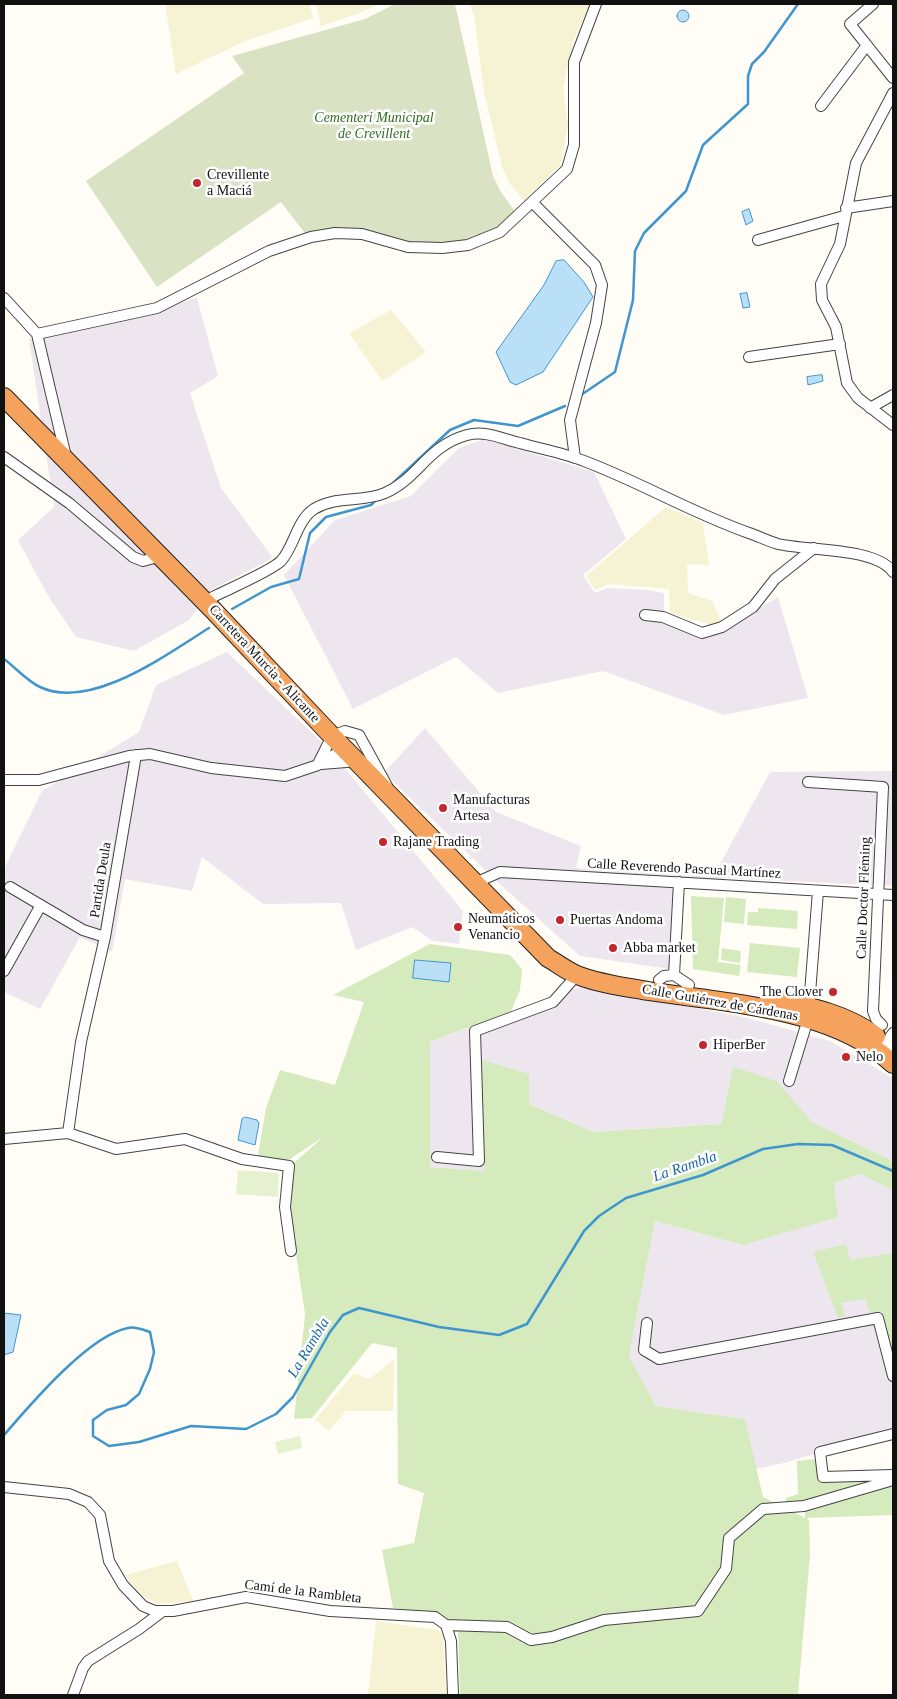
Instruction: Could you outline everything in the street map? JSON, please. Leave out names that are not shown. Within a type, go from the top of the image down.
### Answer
[{"type":"highway","name":"Carretera Murcia - Alicante","points":[[4,396],[205,601],[332,736],[359,761],[524,932]]},
{"type":"highway","name":"Calle Gutiérrez de Cárdenas","points":[[524,932],[550,952],[581,965],[610,973],[666,978],[808,1013],[853,1027],[892,1049]]},
{"type":"highway","name":"Calle Gutiérrez de Cárdenas","points":[[524,932],[548,958],[577,975],[608,984],[752,1007],[808,1013]]},
{"type":"street","points":[[37,334],[157,308],[268,251],[311,237],[335,233],[362,234],[408,247],[468,245],[500,232],[567,169],[572,155],[574,62],[596,4]]},
{"type":"street","points":[[873,4],[850,24],[893,78]]},
{"type":"street","points":[[821,106],[867,45]]},
{"type":"street","points":[[893,93],[856,163],[840,244],[821,284],[822,300],[836,327],[847,383],[858,398],[893,425]]},
{"type":"street","points":[[758,240],[845,212],[893,201]]},
{"type":"street","points":[[532,202],[595,265],[602,285],[596,323],[570,420],[575,458]]},
{"type":"street","points":[[4,298],[37,334],[67,461]]},
{"type":"street","points":[[749,357],[840,344]]},
{"type":"street","points":[[870,408],[893,395]]},
{"type":"street","points":[[205,601],[279,563],[289,551],[298,530],[311,510],[326,502],[343,499],[373,498],[387,492],[402,482],[440,446],[468,435],[488,433],[575,458],[722,524],[779,544],[865,556],[890,568],[893,572]]},
{"type":"street","points":[[4,457],[68,503],[133,557],[143,561],[161,556]]},
{"type":"street","points":[[645,615],[663,617],[702,633],[722,628],[753,607],[775,579],[814,548]]},
{"type":"street","points":[[318,765],[332,736],[345,731],[359,735],[397,801]]},
{"type":"street","points":[[318,765],[345,748]]},
{"type":"street","points":[[4,780],[39,780],[136,755],[150,754],[211,768],[285,776],[318,765],[359,761]]},
{"type":"street","name":"Partida Deula","points":[[10,887],[83,930],[106,938],[136,755]]},
{"type":"street","name":"Calle Doctor Fléming","points":[[808,782],[883,787],[873,1011],[876,1019],[882,1025]]},
{"type":"street","name":"Calle Reverendo Pascual Martínez","points":[[475,883],[500,872],[893,895]]},
{"type":"street","points":[[666,978],[679,882]]},
{"type":"street","points":[[789,1081],[808,1013],[818,891]]},
{"type":"street","points":[[4,971],[41,905]]},
{"type":"street","points":[[68,1133],[81,1042],[106,938]]},
{"type":"street","points":[[437,1157],[479,1161],[475,1030],[553,1002],[577,975]]},
{"type":"street","points":[[853,1027],[893,1026]]},
{"type":"street","points":[[4,1139],[68,1133],[116,1149],[185,1139],[242,1159],[289,1166],[285,1207],[291,1251]]},
{"type":"street","points":[[647,1322],[644,1350],[658,1358],[878,1318],[893,1376]]},
{"type":"street","points":[[893,1434],[820,1452],[823,1476],[893,1475]]},
{"type":"street","name":"Camí de la Rambleta","points":[[4,1487],[69,1494],[88,1502],[100,1515],[109,1561],[123,1586],[143,1606],[155,1611],[173,1611],[246,1597],[330,1611],[435,1617],[446,1625],[507,1627],[531,1640],[552,1637],[604,1620],[698,1610],[726,1569],[729,1538],[763,1509],[804,1506],[893,1480]]},
{"type":"street","points":[[73,1695],[83,1668],[88,1661],[163,1611]]},
{"type":"street","points":[[446,1625],[451,1641],[452,1695]]},
{"type":"shaded area","points":[[165,4],[310,4],[313,18],[243,42],[176,74]]},
{"type":"shaded area","points":[[316,4],[379,4],[360,13],[321,26]]},
{"type":"shaded area","points":[[470,4],[590,4],[574,39],[563,87],[568,125],[561,164],[524,201],[510,184],[502,167],[484,92],[474,15]]},
{"type":"shaded area","points":[[197,298],[218,376],[190,393],[221,488],[273,558],[211,590],[189,620],[134,651],[76,637],[50,599],[18,540],[54,507],[29,339]]},
{"type":"shaded area","points":[[391,310],[426,352],[382,381],[349,333]]},
{"type":"shaded area","points":[[485,439],[594,472],[626,539],[583,575],[595,593],[607,588],[647,590],[664,593],[664,614],[719,632],[778,597],[808,698],[724,715],[603,671],[498,693],[456,657],[353,709],[284,575],[335,520],[411,496],[459,448]]},
{"type":"shaded area","points":[[666,507],[703,523],[709,565],[687,564],[688,593],[712,601],[721,621],[712,625],[670,613],[669,589],[609,584],[595,590],[586,576]]},
{"type":"shaded area","points":[[227,652],[329,749],[463,911],[459,944],[433,941],[412,927],[356,950],[341,903],[263,904],[202,857],[192,891],[125,879],[112,952],[80,937],[40,1009],[4,992],[4,869],[42,791],[139,732],[156,685]]},
{"type":"shaded area","points":[[425,728],[496,812],[581,846],[576,868],[713,877],[770,772],[893,771],[893,886],[726,878],[673,887],[670,969],[580,956],[503,887],[384,773]]},
{"type":"shaded area","points":[[579,987],[744,1017],[830,1041],[893,1078],[893,1161],[811,1122],[777,1081],[733,1068],[721,1124],[594,1132],[529,1104],[479,1060],[484,1171],[430,1167],[430,1042]]},
{"type":"shaded area","points":[[860,1174],[893,1190],[893,1431],[784,1463],[756,1469],[745,1419],[656,1406],[629,1356],[655,1221],[743,1245],[834,1183]]},
{"type":"shaded area","points":[[394,1360],[393,1411],[346,1411],[329,1431],[315,1420],[354,1373],[369,1379]]},
{"type":"shaded area","points":[[177,1561],[193,1601],[156,1604],[139,1594],[126,1575]]},
{"type":"shaded area","points":[[376,1621],[438,1630],[443,1636],[446,1695],[368,1695]]},
{"type":"green space","name":"Cementeri Municipal de Crevillent","points":[[395,4],[455,4],[493,176],[501,192],[516,213],[494,229],[468,240],[455,243],[427,244],[413,243],[353,229],[318,231],[307,234],[281,202],[157,287],[86,181],[244,73],[232,56],[365,19]]},
{"type":"green space","points":[[691,896],[724,898],[718,962],[741,965],[739,976],[693,969]]},
{"type":"green space","points":[[726,897],[746,899],[744,924],[724,922]]},
{"type":"green space","points":[[758,908],[798,911],[797,929],[747,925],[748,912],[758,912]]},
{"type":"green space","points":[[750,943],[800,948],[797,977],[747,972]]},
{"type":"green space","points":[[430,944],[510,955],[522,969],[520,990],[511,1011],[430,1042],[430,1167],[484,1171],[479,1059],[529,1074],[529,1104],[594,1132],[721,1124],[733,1067],[777,1081],[812,1122],[893,1161],[893,1190],[860,1174],[834,1183],[838,1217],[743,1245],[655,1221],[629,1356],[656,1406],[745,1419],[763,1497],[805,1518],[805,1511],[893,1483],[893,1515],[807,1518],[809,1520],[810,1555],[798,1695],[460,1695],[458,1631],[393,1608],[382,1550],[414,1543],[424,1493],[398,1484],[397,1348],[372,1343],[312,1418],[294,1419],[305,1314],[289,1207],[294,1163],[323,1137],[278,1167],[257,1161],[266,1108],[280,1070],[335,1085],[364,1002],[333,995]]},
{"type":"green space","points":[[722,948],[741,951],[740,963],[721,960]]},
{"type":"green space","points":[[238,1170],[279,1173],[278,1197],[236,1194]]},
{"type":"green space","points":[[846,1244],[850,1260],[893,1253],[893,1361],[882,1312],[870,1313],[865,1299],[841,1303],[845,1316],[838,1318],[813,1252]]},
{"type":"green space","points":[[300,1436],[302,1448],[278,1454],[275,1442]]},
{"type":"green space","points":[[814,1459],[820,1480],[886,1478],[805,1501],[786,1502],[786,1498],[798,1494],[797,1461]]},
{"type":"water","points":[[681,10],[685,10],[689,16],[685,22],[681,22],[677,18],[677,14]]},
{"type":"water","points":[[749,209],[753,221],[746,225],[742,212]]},
{"type":"water","points":[[564,260],[584,282],[593,297],[543,372],[516,385],[510,382],[496,352],[544,285],[556,261]]},
{"type":"water","points":[[747,293],[750,307],[743,308],[740,294]]},
{"type":"water","points":[[822,375],[823,381],[808,385],[807,377]]},
{"type":"water","points":[[415,960],[451,963],[449,982],[413,978]]},
{"type":"water","points":[[245,1117],[257,1120],[259,1123],[255,1145],[238,1140],[242,1119]]},
{"type":"water","points":[[4,1313],[21,1315],[13,1352],[4,1355]]},
{"type":"waterway","points":[[581,395],[615,372],[633,300],[635,251],[644,233],[686,191],[703,145],[748,104],[748,76],[752,64],[764,52],[798,4]]},
{"type":"waterway","points":[[392,484],[450,430],[474,420],[518,426],[565,406]]},
{"type":"waterway","points":[[232,609],[271,587],[299,579],[310,533],[326,517],[371,505],[375,501]]},
{"type":"waterway","points":[[4,659],[40,687],[60,692],[82,692],[105,686],[128,676],[172,652],[209,628]]},
{"type":"waterway","name":"La Rambla","points":[[4,1435],[44,1390],[78,1357],[113,1333],[128,1328],[150,1332],[154,1352],[150,1369],[139,1394],[126,1405],[107,1410],[93,1420],[93,1436],[109,1446],[139,1442],[191,1426],[246,1429],[276,1414],[293,1397],[330,1332],[343,1315],[359,1308],[439,1327],[499,1335],[527,1324],[584,1231],[599,1216],[626,1198],[703,1175],[763,1149],[798,1144],[832,1145],[893,1171]]},
{"type":"place","name":"Crevillente a Maciá","points":[[197,183]]},
{"type":"place","name":"Manufacturas Artesa","points":[[443,808]]},
{"type":"place","name":"Rajane Trading","points":[[383,842]]},
{"type":"place","name":"Puertas Andoma","points":[[560,920]]},
{"type":"place","name":"Neumáticos Venancio","points":[[458,927]]},
{"type":"place","name":"Abba market","points":[[613,948]]},
{"type":"place","name":"The Clover","points":[[833,992]]},
{"type":"place","name":"HiperBer","points":[[703,1045]]},
{"type":"place","name":"Nelo","points":[[846,1057]]}]
